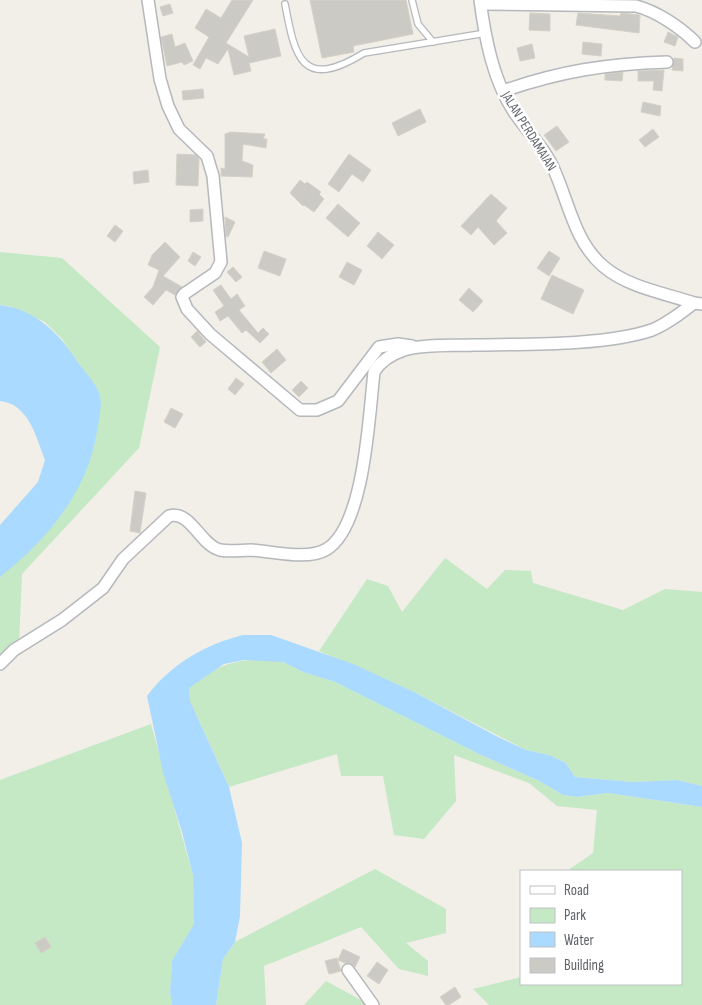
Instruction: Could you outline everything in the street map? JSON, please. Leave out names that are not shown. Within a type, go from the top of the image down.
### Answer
[{"type":"street","points":[[148,0],[160,79],[168,106],[179,129],[207,156],[213,176],[221,262],[215,273],[184,294],[183,301],[187,308],[215,338],[300,410],[317,410],[338,401],[380,347],[398,344],[419,347],[536,344],[627,336],[652,330],[698,304]]},
{"type":"street","points":[[480,2],[636,6],[648,10],[671,24],[695,42]]},
{"type":"street","name":"JALAN PERDAMAIAN","points":[[480,2],[494,67],[503,90],[513,110],[555,170],[579,235],[589,253],[617,276],[698,304]]},
{"type":"street","points":[[503,90],[571,70],[626,63],[667,62]]},
{"type":"street","points":[[0,664],[14,650],[62,620],[103,588],[123,559],[169,516],[174,515],[184,518],[207,544],[220,550],[294,554],[326,550],[334,543],[343,530],[360,490],[374,372],[378,365],[389,356],[419,347]]},
{"type":"street","points":[[348,970],[373,1005]]},
{"type":"lane","points":[[412,0],[418,24],[433,42]]},
{"type":"lane","points":[[286,4],[294,49],[300,60],[308,67],[324,68],[349,62],[364,53],[486,33]]},
{"type":"green space","points":[[0,252],[62,258],[160,347],[139,448],[22,574],[19,644],[0,661],[0,577],[42,538],[95,443],[100,395],[62,339],[45,322],[9,306],[0,305]]},
{"type":"green space","points":[[445,558],[487,589],[505,570],[531,571],[533,583],[623,610],[665,589],[702,592],[702,786],[677,780],[633,782],[575,777],[566,763],[549,755],[526,750],[416,693],[319,651],[367,579],[388,586],[402,612]]},
{"type":"green space","points":[[265,659],[283,662],[303,672],[335,682],[479,754],[539,781],[563,795],[577,797],[608,793],[702,807],[702,1005],[489,1005],[473,989],[520,977],[520,985],[682,985],[682,870],[568,870],[593,853],[597,810],[557,806],[529,783],[454,755],[456,801],[424,839],[394,835],[383,776],[341,776],[337,754],[229,787],[190,701],[189,688],[216,669],[242,661]]},
{"type":"green space","points":[[151,724],[193,876],[194,925],[172,961],[170,992],[172,1005],[0,1005],[0,780]]},
{"type":"green space","points":[[375,869],[446,909],[446,933],[406,943],[428,961],[428,976],[399,969],[361,927],[264,966],[266,1005],[216,1005],[223,959],[235,942]]},
{"type":"green space","points":[[326,981],[370,1005],[304,1005]]},
{"type":"water","points":[[0,305],[22,311],[42,322],[50,329],[66,346],[96,386],[101,405],[92,453],[85,474],[75,494],[63,513],[34,547],[0,577],[0,525],[38,482],[45,460],[25,415],[10,403],[0,401]]},
{"type":"water","points":[[243,635],[271,635],[353,664],[416,693],[498,737],[526,750],[549,755],[566,763],[575,777],[633,782],[677,780],[702,786],[702,807],[608,793],[577,797],[563,795],[539,781],[479,754],[335,682],[303,672],[283,662],[244,660],[224,664],[189,688],[190,701],[229,787],[242,843],[240,916],[235,942],[223,959],[216,1005],[172,1005],[170,992],[172,961],[194,924],[193,876],[182,832],[163,772],[147,696],[167,674],[189,657],[215,644]]},
{"type":"building","points":[[232,0],[253,0],[226,43],[249,57],[244,36],[275,29],[281,56],[249,63],[251,71],[234,75],[228,49],[218,64],[206,58],[200,69],[193,65],[209,37],[195,28],[206,9],[221,18]]},
{"type":"building","points":[[310,0],[406,0],[413,34],[353,46],[354,52],[322,58]]},
{"type":"building","points":[[170,4],[173,13],[163,16],[160,7]]},
{"type":"building","points":[[530,13],[550,14],[550,31],[529,30]]},
{"type":"building","points":[[578,13],[620,16],[621,13],[640,15],[639,33],[576,25]]},
{"type":"building","points":[[668,32],[678,37],[675,46],[664,42]]},
{"type":"building","points":[[172,34],[175,47],[185,43],[193,61],[184,65],[182,62],[167,66],[161,37]]},
{"type":"building","points":[[583,42],[602,44],[601,56],[582,54]]},
{"type":"building","points":[[532,44],[535,58],[520,61],[517,48]]},
{"type":"building","points":[[674,58],[683,59],[683,71],[672,70]]},
{"type":"building","points":[[664,70],[662,91],[653,90],[654,81],[638,81],[638,71]]},
{"type":"building","points":[[623,72],[622,81],[605,80],[605,74]]},
{"type":"building","points":[[203,89],[204,98],[183,100],[182,91]]},
{"type":"building","points":[[643,102],[661,106],[660,116],[641,112]]},
{"type":"building","points":[[420,109],[426,122],[398,136],[392,123]]},
{"type":"building","points":[[557,126],[569,142],[556,151],[544,135]]},
{"type":"building","points":[[653,129],[659,137],[645,147],[639,140]]},
{"type":"building","points":[[231,132],[265,134],[263,139],[267,139],[266,148],[243,144],[242,161],[253,165],[252,177],[221,176],[221,168],[225,169],[225,134]]},
{"type":"building","points":[[177,154],[196,155],[199,159],[198,186],[176,185]]},
{"type":"building","points":[[349,154],[371,170],[363,182],[352,174],[339,192],[328,184]]},
{"type":"building","points":[[148,170],[149,182],[134,184],[133,172]]},
{"type":"building","points":[[300,180],[305,184],[307,182],[321,192],[319,194],[324,199],[314,212],[303,206],[290,193]]},
{"type":"building","points":[[491,194],[507,208],[496,221],[507,233],[494,245],[478,227],[471,235],[461,226]]},
{"type":"building","points":[[338,204],[360,223],[348,237],[326,218]]},
{"type":"building","points":[[203,209],[203,221],[190,222],[190,210]]},
{"type":"building","points":[[225,217],[235,222],[228,237],[226,236]]},
{"type":"building","points":[[115,225],[123,231],[115,242],[107,236]]},
{"type":"building","points":[[378,232],[394,245],[382,259],[367,246]]},
{"type":"building","points":[[165,242],[180,257],[163,276],[182,287],[175,295],[166,290],[153,305],[144,297],[153,287],[159,270],[148,265],[152,255]]},
{"type":"building","points":[[264,251],[286,259],[280,276],[258,268]]},
{"type":"building","points":[[549,251],[560,258],[549,276],[537,268]]},
{"type":"building","points":[[193,252],[201,257],[195,266],[188,261]]},
{"type":"building","points":[[347,262],[362,270],[354,285],[339,277]]},
{"type":"building","points":[[233,267],[242,277],[236,282],[227,272]]},
{"type":"building","points":[[552,275],[584,290],[573,314],[541,299]]},
{"type":"building","points":[[221,285],[231,299],[237,294],[245,306],[239,310],[258,333],[263,328],[269,334],[260,343],[246,330],[242,333],[228,316],[220,321],[215,312],[224,306],[213,290]]},
{"type":"building","points":[[469,288],[483,301],[473,312],[459,300]]},
{"type":"building","points":[[197,331],[206,342],[200,347],[191,337]]},
{"type":"building","points":[[277,349],[286,360],[271,373],[262,362]]},
{"type":"building","points":[[236,378],[244,384],[235,395],[228,389]]},
{"type":"building","points":[[301,381],[308,388],[299,397],[292,390]]},
{"type":"building","points":[[171,408],[183,414],[175,428],[164,422]]},
{"type":"building","points":[[135,491],[146,493],[140,533],[130,531]]},
{"type":"building","points":[[45,937],[51,947],[41,953],[35,943]]},
{"type":"building","points":[[343,949],[360,957],[355,967],[351,963],[338,960]]},
{"type":"building","points":[[337,958],[341,971],[329,974],[325,961]]},
{"type":"building","points":[[377,962],[388,970],[379,984],[367,976]]},
{"type":"building","points":[[455,987],[461,997],[446,1005],[440,997]]}]
